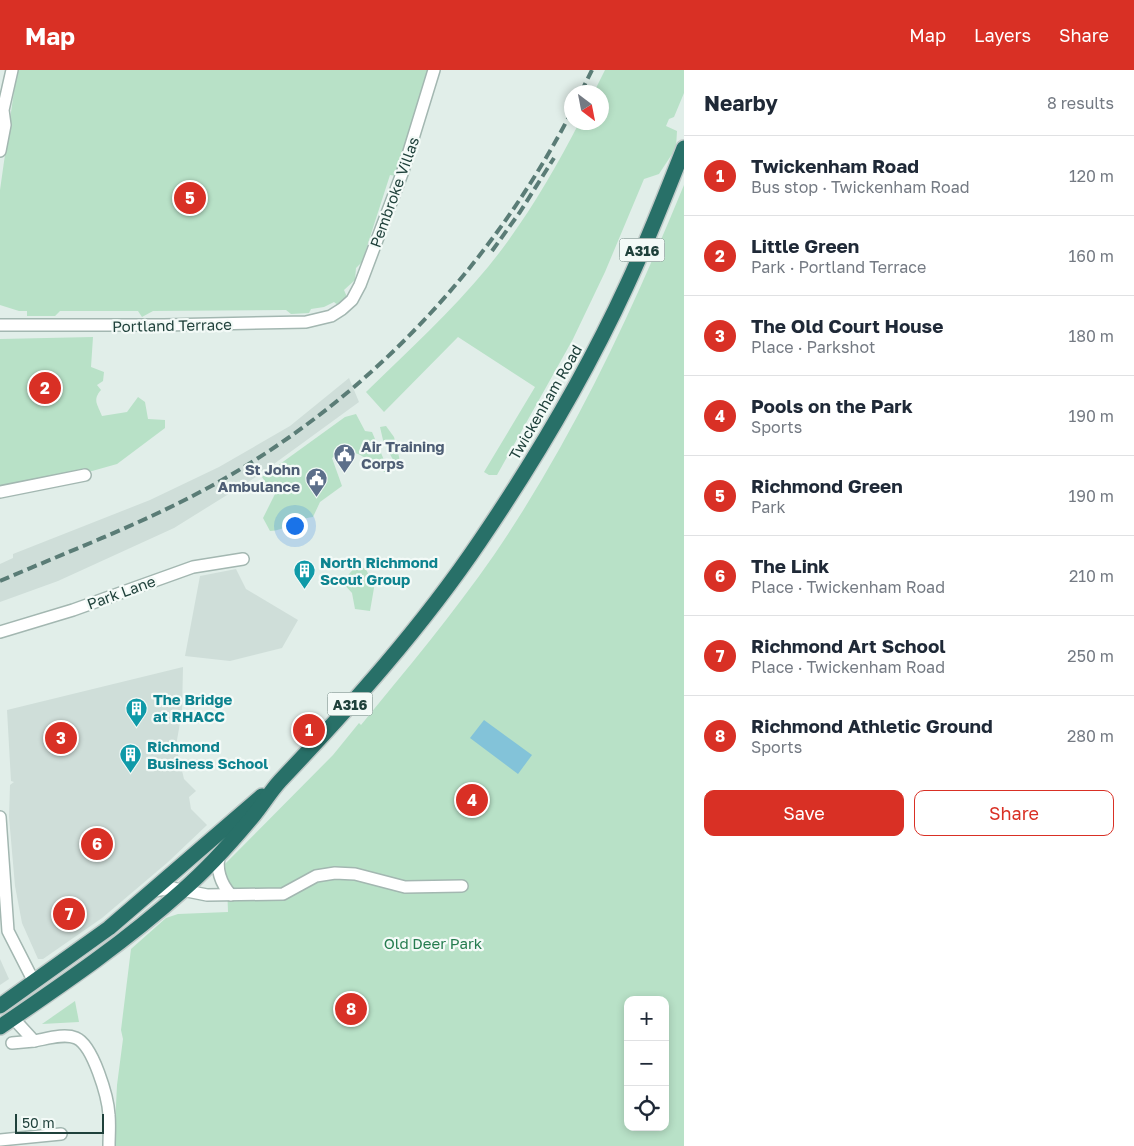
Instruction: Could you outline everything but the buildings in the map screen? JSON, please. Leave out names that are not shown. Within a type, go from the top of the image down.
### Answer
[{"type":"highway","name":"Twickenham Road","points":[[0,1006],[110,928],[241,812],[277,784],[308,752],[420,622],[479,543],[506,502],[595,350],[627,286],[684,148]]},
{"type":"highway","name":"Twickenham Road","points":[[0,1026],[72,980],[184,890],[251,820],[277,784]]},
{"type":"street","points":[[0,151],[5,125],[3,110],[12,70]]},
{"type":"street","name":"Pembroke Villas","points":[[342,310],[352,300],[360,285],[394,196],[434,70]]},
{"type":"street","name":"Portland Terrace","points":[[0,325],[266,324],[318,320],[342,310]]},
{"type":"street","points":[[0,492],[85,475]]},
{"type":"street","name":"Park Lane","points":[[0,632],[73,610],[193,567],[243,559]]},
{"type":"street","points":[[0,816],[4,932],[34,982]]},
{"type":"street","points":[[221,852],[218,860],[219,874],[226,890],[232,894]]},
{"type":"street","points":[[154,891],[172,888],[207,895],[283,894],[316,876],[335,874],[373,878],[405,887],[462,886]]},
{"type":"street","points":[[13,1018],[34,1041]]},
{"type":"street","points":[[12,1044],[64,1036],[80,1040],[93,1059],[105,1094],[109,1113],[109,1146]]},
{"type":"street","points":[[0,1140],[61,1134]]},
{"type":"shaded area","points":[[349,378],[359,402],[256,477],[174,528],[58,581],[0,602],[0,564],[13,558],[13,554],[150,500],[219,467],[290,426]]},
{"type":"shaded area","points":[[236,569],[246,589],[298,620],[282,648],[230,661],[185,656],[200,576]]},
{"type":"shaded area","points":[[183,667],[182,711],[176,746],[184,779],[196,791],[189,797],[191,809],[207,825],[168,862],[102,918],[43,959],[38,959],[22,923],[15,886],[9,817],[10,785],[14,782],[11,781],[7,710]]},
{"type":"shaded area","points":[[0,959],[9,979],[0,985]]},
{"type":"green space","points":[[17,70],[437,70],[396,176],[390,175],[362,262],[356,268],[355,280],[344,290],[347,297],[339,306],[334,302],[324,307],[311,309],[309,313],[291,314],[286,310],[153,311],[142,317],[138,311],[60,311],[55,316],[27,316],[27,311],[19,311],[0,305],[0,190]]},
{"type":"green space","points":[[605,70],[684,70],[684,93],[674,117],[669,119],[666,126],[677,131],[676,148],[659,174],[644,179],[605,272],[573,339],[497,475],[489,475],[484,472],[535,387],[458,337],[384,412],[366,392],[444,316],[488,267],[537,197],[575,130],[609,130],[609,85],[598,85]]},
{"type":"green space","name":"Old Deer Park","points":[[684,185],[684,1146],[114,1146],[117,1085],[123,1039],[121,1030],[131,949],[166,918],[178,914],[228,912],[227,883],[221,868],[333,755],[359,723],[361,725],[462,599],[494,555],[523,511],[575,421],[643,281]]},
{"type":"green space","points":[[93,337],[91,367],[104,372],[103,381],[97,385],[101,390],[96,400],[102,416],[127,412],[138,397],[145,402],[148,419],[165,420],[165,428],[117,464],[85,473],[85,470],[77,471],[0,486],[0,339]]},
{"type":"green space","points":[[356,414],[365,431],[372,432],[390,474],[357,453],[342,453],[332,458],[342,486],[320,502],[313,517],[306,518],[282,529],[270,531],[263,518],[277,490],[271,490],[262,477],[345,417]]},
{"type":"green space","points":[[386,426],[394,437],[400,461],[394,462],[383,440],[380,427]]},
{"type":"green space","points":[[357,565],[366,569],[374,588],[370,611],[355,609],[352,593],[342,582]]},
{"type":"green space","points":[[75,1001],[79,1022],[42,1024]]},
{"type":"water","points":[[484,720],[532,755],[518,774],[470,738]]},
{"type":"railway","points":[[584,85],[592,70]]},
{"type":"railway","points":[[0,581],[195,495],[277,446],[329,408],[378,366],[423,321],[466,273],[505,222],[540,168],[564,125]]},
{"type":"railway","points":[[492,251],[520,212],[554,158]]},
{"type":"place","name":"Richmond Green","points":[[190,198]]},
{"type":"place","name":"Little Green","points":[[45,388]]},
{"type":"place","name":"Air Training Corps","points":[[345,474]]},
{"type":"place","name":"St John Ambulance","points":[[316,497]]},
{"type":"place","name":"North Richmond Scout Group","points":[[304,590]]},
{"type":"place","name":"The Bridge at RHACC","points":[[137,727]]},
{"type":"place","name":"Twickenham Road","points":[[309,730]]},
{"type":"place","name":"The Old Court House","points":[[61,738]]},
{"type":"place","name":"Richmond Business School","points":[[131,774]]},
{"type":"place","name":"Pools on the Park","points":[[472,800]]},
{"type":"place","name":"The Link","points":[[97,844]]},
{"type":"place","name":"Richmond Art School","points":[[69,914]]},
{"type":"place","name":"Richmond Athletic Ground","points":[[351,1009]]}]
